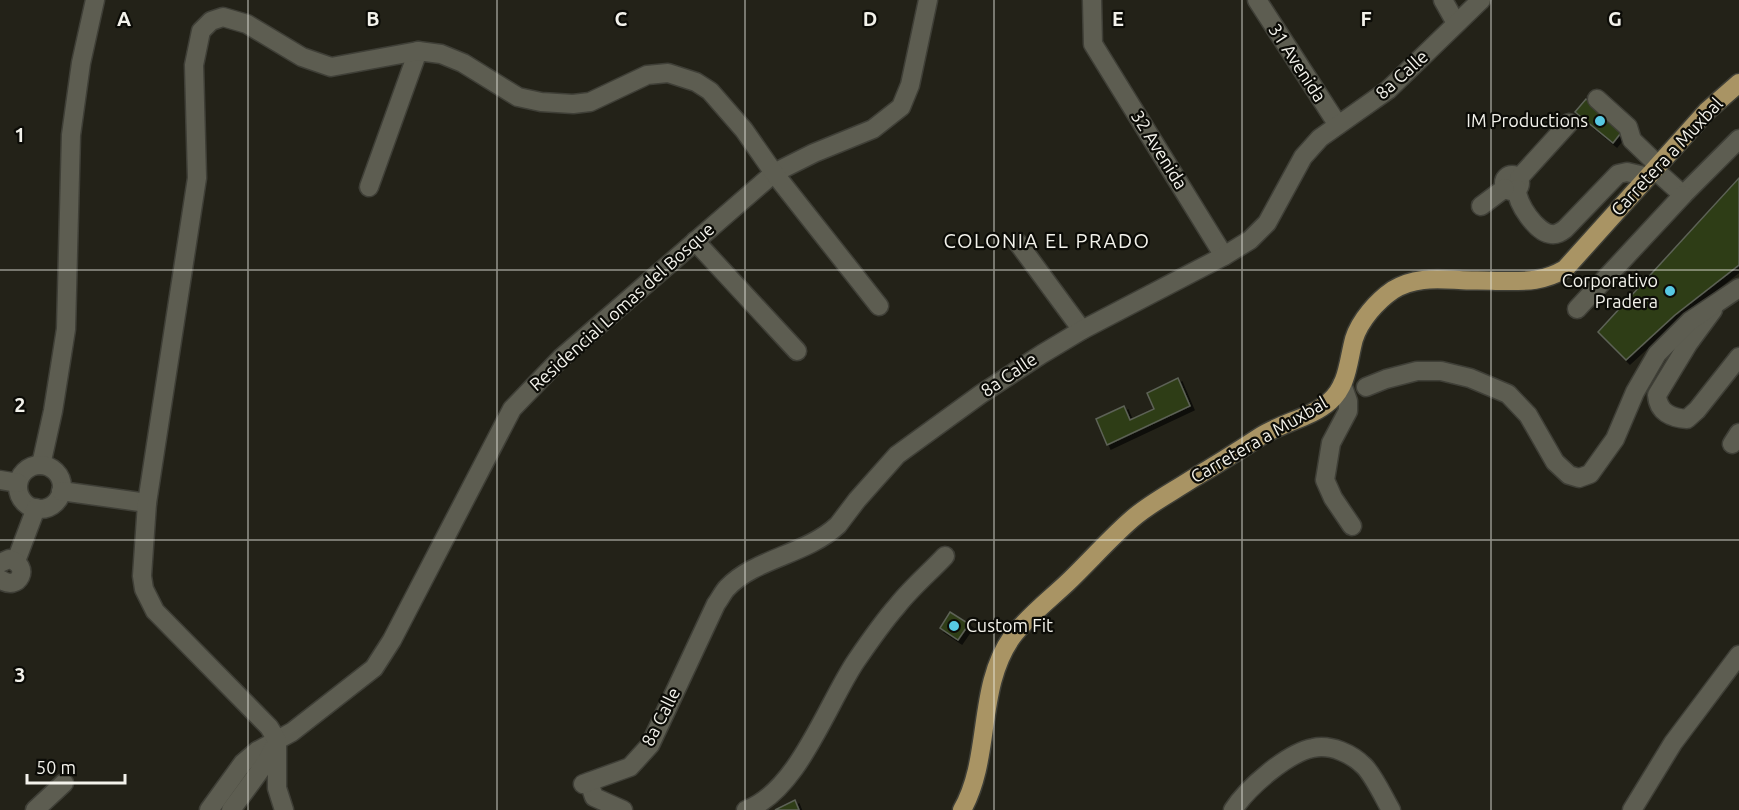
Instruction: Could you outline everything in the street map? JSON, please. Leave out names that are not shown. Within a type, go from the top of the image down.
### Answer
[{"type":"main road","name":"Carretera a Muxbal","points":[[964,808],[977,775],[994,674],[1013,637],[1133,519],[1173,491],[1274,428],[1329,402],[1340,390],[1347,372],[1355,337],[1364,319],[1394,290],[1419,281],[1437,278],[1525,282],[1552,277],[1566,269],[1707,111],[1739,83]]},
{"type":"street","points":[[41,465],[53,411],[66,330],[71,135],[81,63],[94,0]]},
{"type":"street","name":"Residencial Lomas del Bosque","points":[[209,810],[243,763],[257,751],[292,732],[374,668],[392,640],[512,409],[561,358],[774,173],[814,153],[873,129],[901,107],[910,85],[928,0]]},
{"type":"street","name":"32 Avenida","points":[[1092,0],[1093,44],[1224,256]]},
{"type":"street","name":"31 Avenida","points":[[1257,0],[1338,125]]},
{"type":"street","points":[[1443,0],[1456,23]]},
{"type":"street","name":"8a Calle","points":[[622,810],[594,797],[586,783],[630,767],[650,745],[716,603],[727,588],[747,573],[816,543],[829,534],[889,464],[910,444],[1042,354],[1082,330],[1224,256],[1250,240],[1267,223],[1303,157],[1320,138],[1388,90],[1413,69],[1481,0]]},
{"type":"street","points":[[284,810],[277,788],[277,740],[268,727],[163,621],[148,600],[142,576],[147,503],[197,178],[194,65],[201,31],[211,21],[223,17],[247,24],[302,57],[331,67],[418,51],[441,54],[463,63],[518,97],[541,102],[573,104],[590,102],[647,75],[668,73],[696,82],[710,91],[725,106],[774,173],[879,306]]},
{"type":"street","points":[[369,187],[418,51]]},
{"type":"street","points":[[1598,99],[1628,127],[1632,140],[1653,170],[1683,195]]},
{"type":"street","points":[[1481,206],[1514,185],[1569,123]]},
{"type":"street","points":[[1577,309],[1683,195],[1739,139]]},
{"type":"street","points":[[1514,185],[1528,217],[1548,234],[1556,234],[1565,229],[1618,174],[1653,170]]},
{"type":"street","points":[[695,241],[797,351]]},
{"type":"street","points":[[1018,243],[1082,330]]},
{"type":"street","points":[[1366,387],[1417,371],[1441,371],[1470,378],[1509,394],[1527,416],[1555,462],[1569,475],[1580,477],[1590,474],[1615,439],[1635,392],[1657,354],[1690,321],[1739,288]]},
{"type":"street","points":[[1718,302],[1688,344],[1657,395],[1658,404],[1664,412],[1676,418],[1687,419],[1697,410],[1739,357]]},
{"type":"street","points":[[1342,384],[1348,401],[1348,411],[1331,443],[1325,480],[1333,498],[1352,526]]},
{"type":"street","points":[[34,465],[41,465],[52,468],[62,485],[55,503],[49,507],[36,508],[24,502],[18,490],[18,483],[24,472],[34,465]]},
{"type":"street","points":[[0,480],[18,483]]},
{"type":"street","points":[[61,491],[147,503]]},
{"type":"street","points":[[1,582],[10,584],[19,579],[21,569],[8,562],[36,508]]},
{"type":"street","points":[[746,810],[755,807],[782,785],[826,715],[855,663],[897,605],[945,556]]},
{"type":"street","points":[[1632,810],[1695,711],[1739,655]]},
{"type":"street","points":[[231,810],[267,761],[277,740]]},
{"type":"street","points":[[1233,810],[1240,799],[1266,775],[1292,757],[1314,747],[1344,752],[1365,767],[1391,810]]},
{"type":"street","points":[[35,810],[64,783]]},
{"type":"building","name":"IM Productions","points":[[1586,99],[1624,129],[1613,143],[1575,112]]},
{"type":"building","name":"Corporativo Pradera","points":[[1739,178],[1739,265],[1675,315],[1626,360],[1598,332]]},
{"type":"building","points":[[1178,378],[1190,406],[1107,445],[1096,419],[1124,406],[1130,420],[1154,409],[1147,393]]},
{"type":"building","name":"Custom Fit","points":[[950,612],[969,624],[958,640],[940,628]]},
{"type":"building","points":[[795,800],[799,810],[775,810]]},
{"type":"place","name":"IM Productions","points":[[1600,121]]},
{"type":"place","name":"Corporativo Pradera","points":[[1670,291]]},
{"type":"place","name":"Custom Fit","points":[[954,626]]},
{"type":"district","name":"COLONIA EL PRADO","points":[[1047,241]]}]
